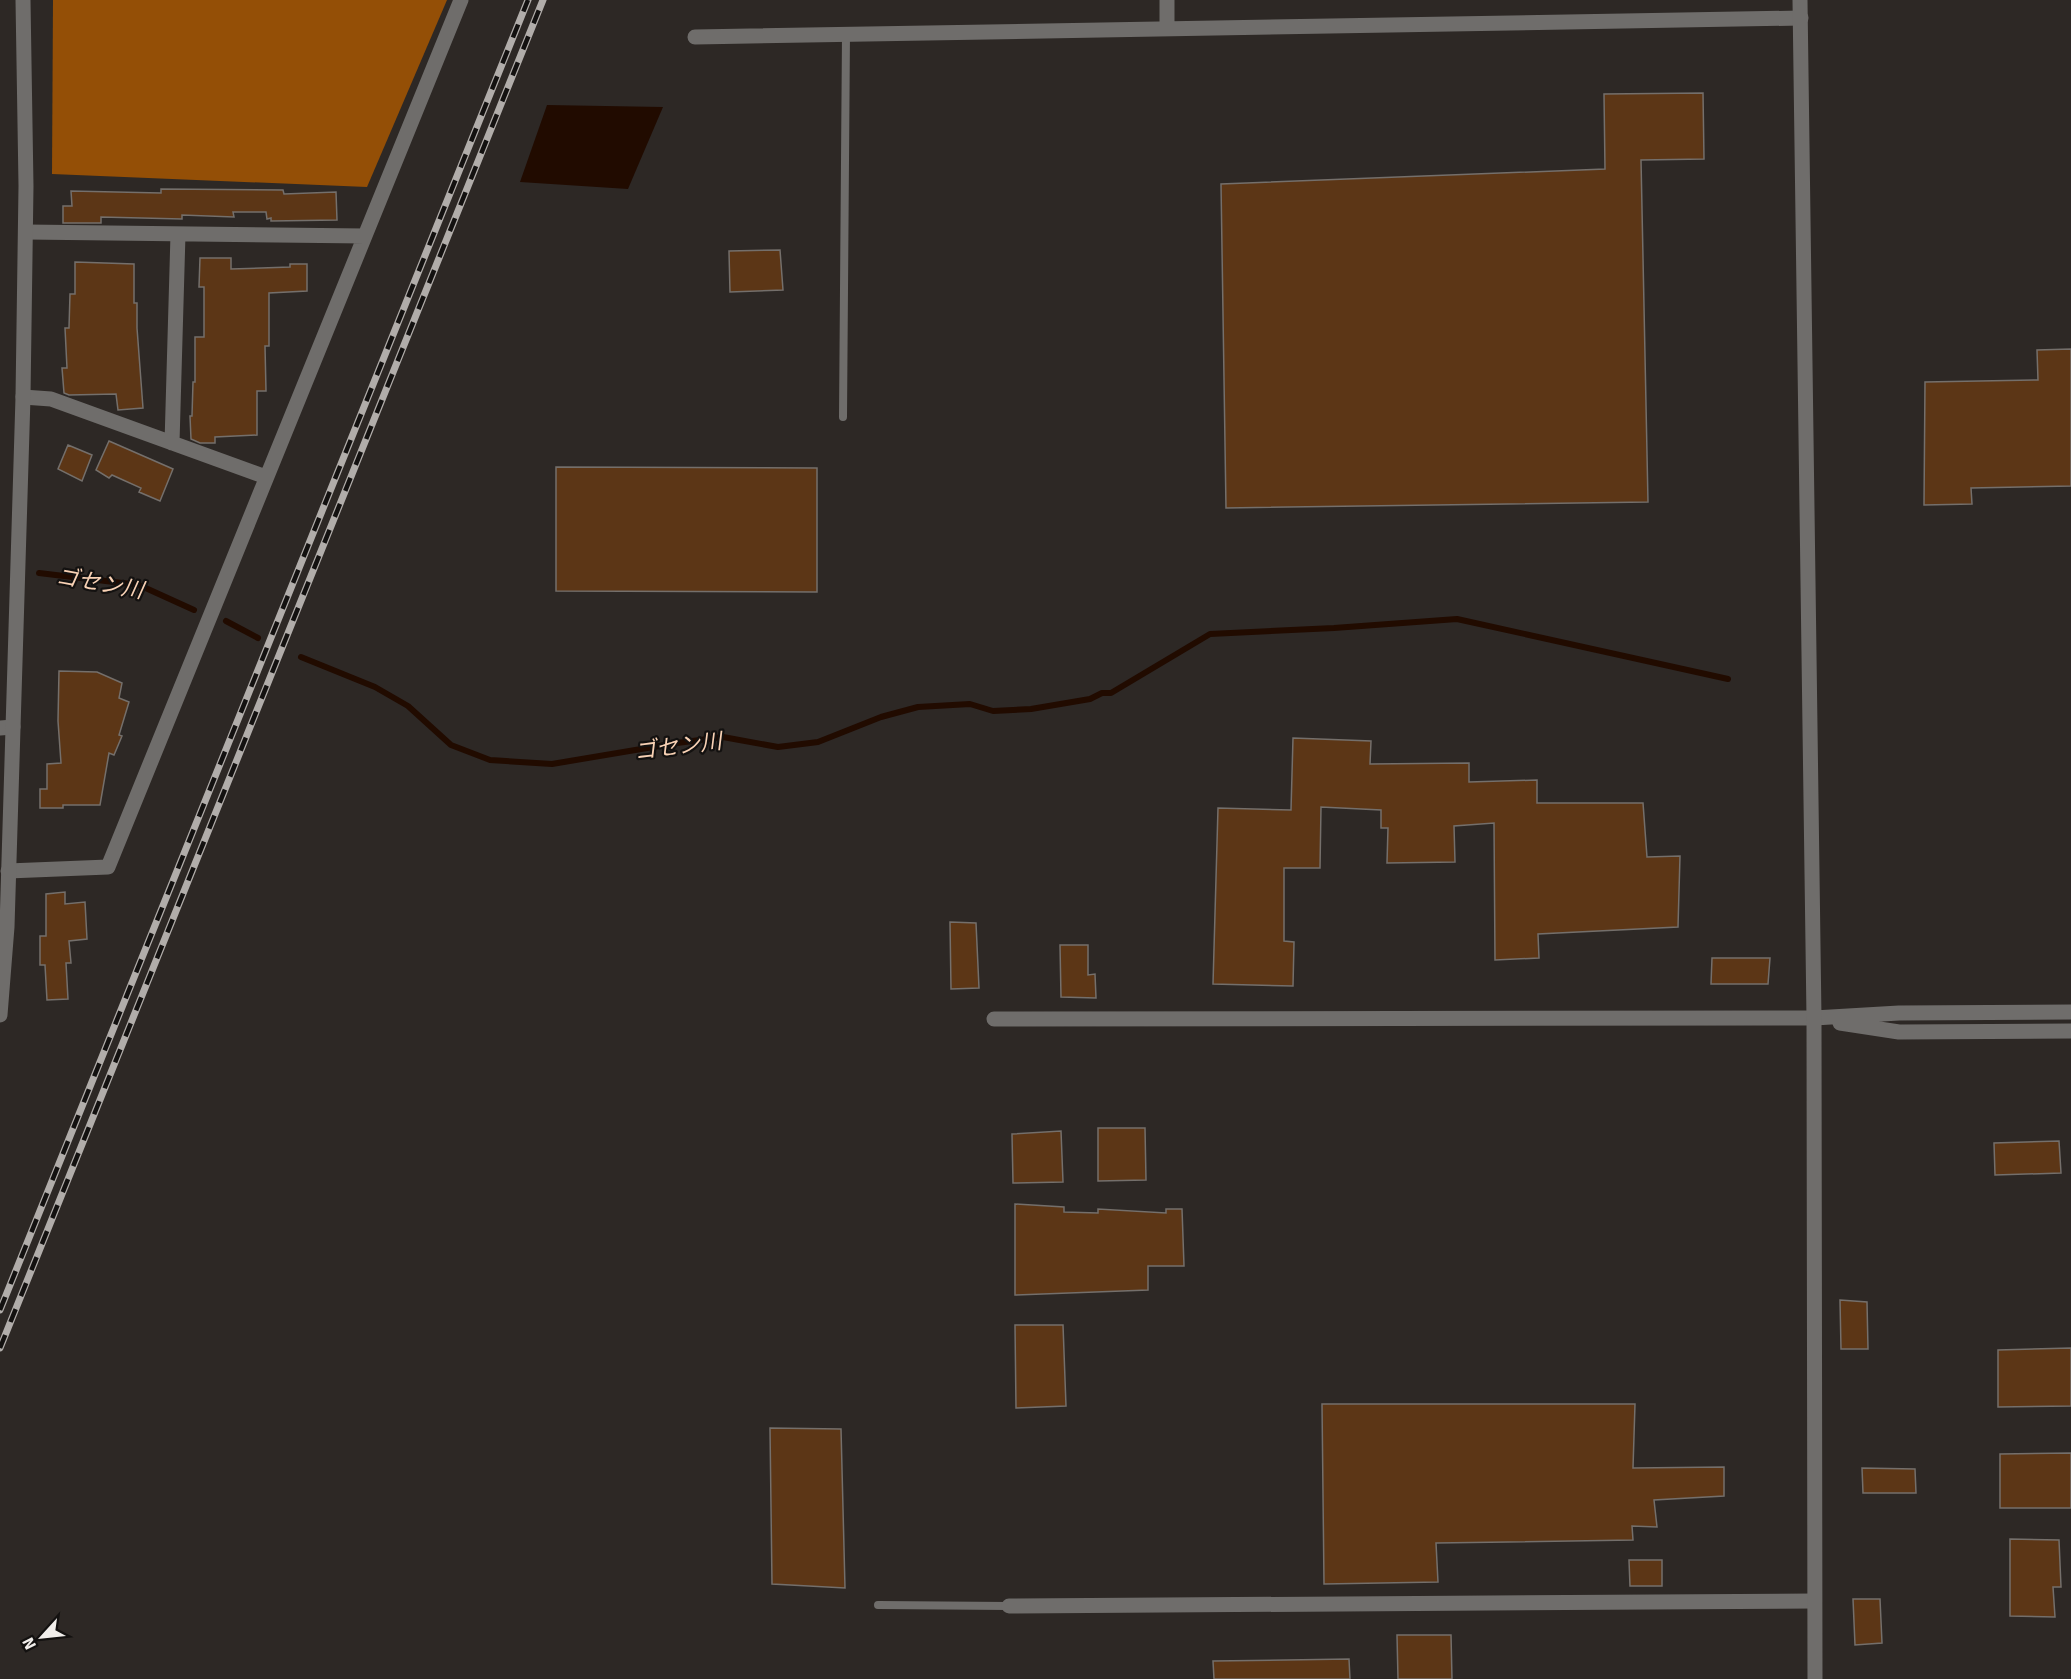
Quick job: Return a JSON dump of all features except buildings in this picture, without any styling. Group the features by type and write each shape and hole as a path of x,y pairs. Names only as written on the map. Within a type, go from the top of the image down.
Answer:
{"street":[{"path":"0,1015 7,927 4,871 6,728 23,397 26,232 23,0"},
{"path":"4,871 108,867 461,0"},
{"path":"1167,0 1167,29"},
{"path":"1800,0 1814,1018 1815,1679"},
{"path":"694,37 1801,18"},
{"path":"26,232 365,236"},
{"path":"172,443 178,234"},
{"path":"23,397 51,399 266,477"},
{"path":"994,1019 1814,1018 1899,1013 2071,1012"},
{"path":"1814,1018 1899,1032 2071,1031"},
{"path":"1009,1606 1814,1601"}],"lane":[{"path":"843,417 846,34"},
{"path":"878,1605 1009,1606"}],"shaded area":[{"path":"53,0 447,0 367,187 52,174"},
{"path":"547,105 663,107 628,189 520,182"}],"waterway":[{"name":"ゴセン川","path":"39,573 139,585 194,610"},
{"name":"ゴセン川","path":"301,657 375,687 408,706 451,745 490,760 552,764 723,737 778,747 818,742 881,717 918,707 970,704 993,711 1031,709 1090,699 1102,693 1111,693 1210,634 1457,619 1728,679"},
{"name":"ゴセン川","path":"226,621 258,638"}],"railway":[{"path":"0,1310 528,0"},
{"path":"0,1348 543,0"}]}
